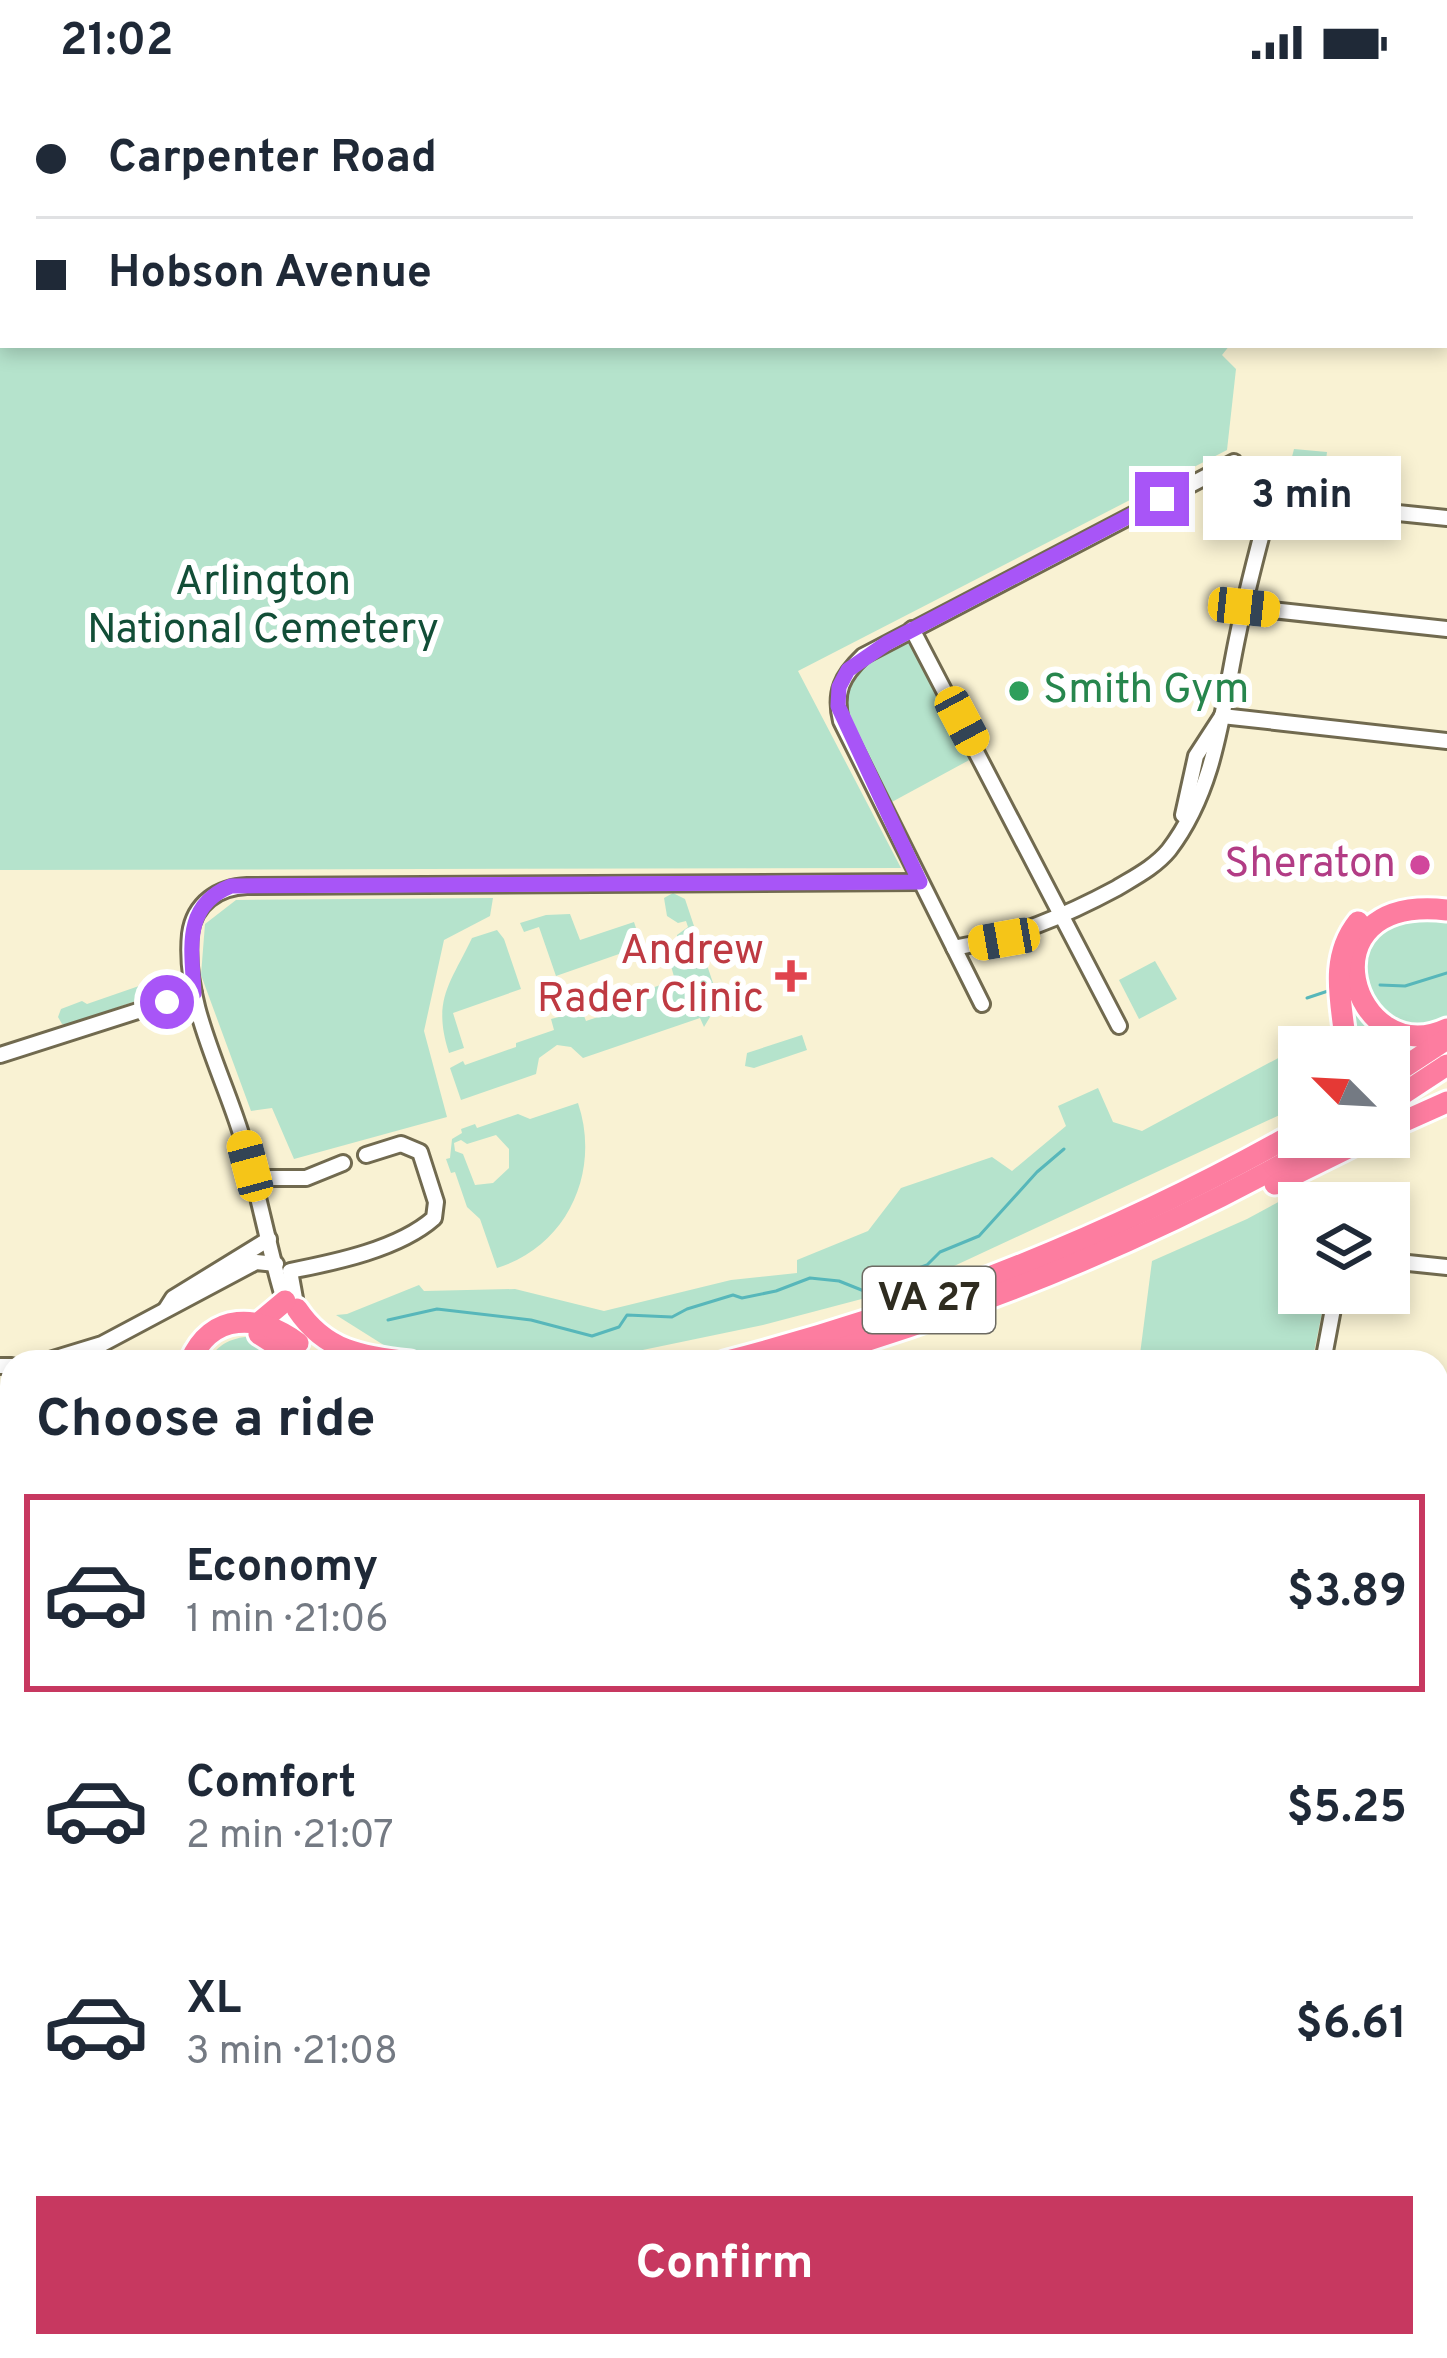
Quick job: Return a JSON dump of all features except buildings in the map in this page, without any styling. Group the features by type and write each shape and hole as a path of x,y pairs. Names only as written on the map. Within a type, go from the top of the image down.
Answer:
{"highway":[{"path":"1344,1026 1338,970 1351,931 1391,899 1447,897"},
{"path":"1447,910 1406,908 1377,922 1360,944 1355,977 1369,1011 1390,1029 1414,1036 1447,1029"},
{"path":"1410,1064 1447,1040"},
{"path":"1410,1089 1447,1065"},
{"path":"1410,1118 1447,1102"},
{"name":"VA 27","path":"763,1350 942,1295 1128,1219 1228,1170 1278,1139"},
{"name":"VA 27","path":"835,1350 922,1323 1080,1262 1170,1222 1291,1158"},
{"path":"1080,1262 1179,1228 1326,1158"},
{"path":"260,1322 287,1287 316,1333 347,1350"},
{"path":"195,1350 211,1332 231,1324 260,1322 290,1350"},
{"path":"209,1350 218,1339 244,1331 287,1350"}],"street":[{"path":"982,1004 838,706 839,687 863,656 1234,462"},
{"path":"954,948 1004,939 1062,918 1167,853 1179,832 1196,756 1222,716 1270,500 1447,518"},
{"path":"1244,607 1447,629"},
{"path":"912,629 1119,1026"},
{"path":"1222,716 1447,741"},
{"path":"295,1350 287,1287 194,993 190,933 208,899 231,886 920,882"},
{"path":"0,1055 194,993"},
{"path":"287,1287 420,1230 434,1217 436,1202 419,1152 401,1144 366,1155"},
{"path":"250,1166 262,1178 306,1178 343,1162"},
{"path":"82,1350 166,1309 173,1298 269,1239"},
{"path":"166,1309 173,1310 256,1262 287,1287"},
{"path":"1410,1264 1447,1267"},
{"path":"1325,1350 1332,1314"}],"green space":[{"name":"Arlington National Cemetery","path":"0,348 1228,348 1222,355 1236,369 1227,450 798,671 901,868 0,870"},
{"path":"1294,449 1327,452 1321,499 1283,492"},
{"path":"908,643 915,647 973,758 890,803 851,727 847,689 873,658"},
{"path":"673,893 685,899 716,992 716,1007 704,1027 700,1018 583,1058 571,1047 557,1045 539,1058 536,1074 461,1100 450,1068 554,1030 551,1019 582,1011 586,1021 646,1001 643,991 675,980 667,952 677,948 677,935 688,927 686,921 678,923 667,916 664,898"},
{"path":"493,898 490,916 444,940 424,1031 447,1117 294,1159 272,1108 251,1111 201,975 205,924 236,900"},
{"path":"570,914 580,940 634,922 642,946 556,976 539,927 524,932 520,923"},
{"path":"1409,917 1447,921 1447,1021 1422,1027 1402,1024 1388,1015 1377,1004 1366,974 1373,942 1386,927"},
{"path":"497,930 521,989 453,1013 464,1048 449,1053 442,1019 446,993 472,938"},
{"path":"1155,961 1177,999 1139,1019 1119,980"},
{"path":"145,979 155,985 150,996 70,1024 62,1024 58,1017 61,1009 139,986"},
{"path":"1350,979 1398,1026 1350,1026"},
{"path":"802,1035 807,1050 754,1068 745,1066 747,1053"},
{"path":"1278,1058 1278,1116 911,1286 643,1350 390,1349 336,1315 419,1285 424,1291 515,1289 604,1311 731,1280 797,1273 797,1260 868,1231 901,1188 992,1157 1012,1171 1066,1126 1058,1106 1098,1088 1113,1122 1142,1131"},
{"path":"578,1103 585,1154 581,1179 560,1224 522,1257 497,1268 480,1219 467,1207 446,1159 452,1139 461,1129 518,1114 530,1119","holes":["496,1135 509,1149 509,1168 493,1183 475,1185 454,1143"]},
{"path":"1278,1202 1278,1314 1322,1314 1314,1350 1141,1350 1152,1261"},
{"path":"254,1336 270,1350 216,1350"}],"waterway":[{"path":"1380,985 1405,986 1447,973"},
{"path":"1307,998 1328,991"},
{"path":"388,1320 437,1309 531,1320 592,1336 619,1327 627,1315 672,1317 733,1295 742,1298 776,1291 810,1278 839,1281 864,1291 881,1271 910,1271 927,1265 940,1252 979,1236 1064,1149"}],"place":[{"name":"Smith Gym","path":"1019,691"},
{"name":"Sheraton","path":"1420,865"},
{"name":"Andrew Rader Clinic","path":"791,976"}],"route":[{"path":"167,1002 194,993 190,933 194,920 208,899 231,886 920,882 842,721 839,687 848,670 863,656 1162,499"}]}
